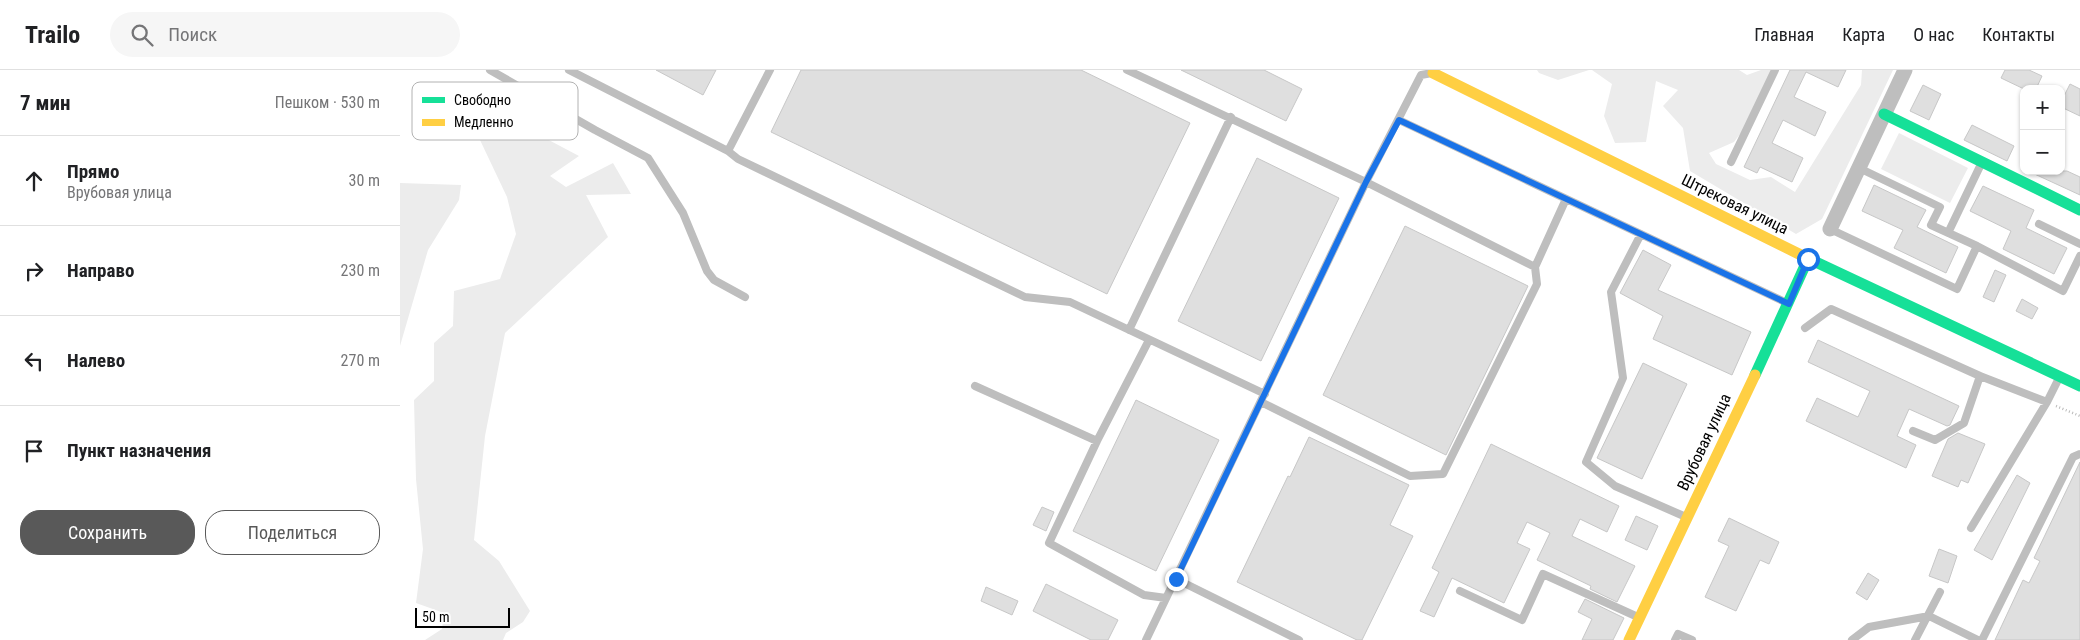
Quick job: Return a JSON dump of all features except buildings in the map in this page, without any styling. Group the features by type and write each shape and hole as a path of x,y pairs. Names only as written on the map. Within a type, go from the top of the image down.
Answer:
{"street":[{"path":"1830,229 1905,70"},
{"name":"Штрековая улица","path":"1433,73 1808,259 2080,386"},
{"path":"1884,114 2080,210"},
{"name":"Врубовая улица","path":"1629,640 1789,304 1808,259"}],"lane":[{"path":"490,70 511,82"},
{"path":"569,70 728,151 738,159 1025,297 1070,302 1265,394"},
{"path":"728,151 770,70"},
{"path":"1127,70 1231,117 1366,182 1535,267"},
{"path":"1731,162 1775,70"},
{"path":"1146,640 1366,182 1421,74 1433,73"},
{"path":"1129,330 1231,117"},
{"path":"578,120 648,158 683,213 707,271 714,280 745,297"},
{"path":"1399,120 1789,304"},
{"path":"1948,233 1982,162"},
{"path":"1859,168 1940,207 1931,224 2063,291 2080,256"},
{"path":"1261,402 1410,476 1443,474 1537,284 1535,267 1566,199"},
{"path":"2039,224 2080,244"},
{"path":"1830,229 1957,289 1977,246"},
{"path":"1641,234 1611,292 1623,378 1586,462 1615,486 1687,518"},
{"path":"1805,328 1831,309 1980,376 2047,402"},
{"path":"1150,340 1049,543 1144,595 1166,598"},
{"path":"1913,431 1935,440 1964,423 1980,376"},
{"path":"1970,528 2047,402 2060,376"},
{"path":"975,386 1098,442"},
{"path":"1982,640 2073,457 2080,454"},
{"path":"1460,591 1522,620 1543,574 1640,618"},
{"path":"1176,579 1299,640"},
{"path":"1915,640 1940,592"},
{"path":"1852,640 1853,637 1869,627 1929,616 1978,640"},
{"path":"1676,640 1678,634 1692,640"}],"path":[{"path":"2047,402 2080,416"}],"shaded area":[{"path":"1537,70 1589,70 1558,80 1539,73"},
{"path":"1592,70 1739,70 1747,75 1761,70 1771,70 1757,112 1734,142 1709,153 1716,164 1750,180 1771,177 1795,192 1861,85 1862,70 1893,70 1822,219 1796,234 1690,171 1683,128 1663,106 1678,90 1656,81 1646,142 1615,143 1604,116 1612,84"},
{"path":"1899,133 1968,168 1950,203 1881,169"},
{"path":"480,140 549,140 579,156 550,176 566,187 613,163 631,194 586,195 608,237 505,333 485,436 474,540 499,561 530,611 523,622 506,633 503,640 425,640 442,629 444,613 416,603 423,549 416,479 414,400 434,381 434,343 453,326 454,291 500,279 516,234 507,197"},
{"path":"400,183 461,185 459,200 428,250 400,346"}],"traffic: fast":[{"path":"1884,114 2080,210"},
{"path":"1803,256 2080,386"},
{"path":"1755,375 1808,259"}],"traffic: slow":[{"path":"1433,73 1803,256"},
{"path":"1629,640 1755,375"}],"route":[{"path":"1176,579 1366,182 1399,120 1789,304 1808,259"}]}
